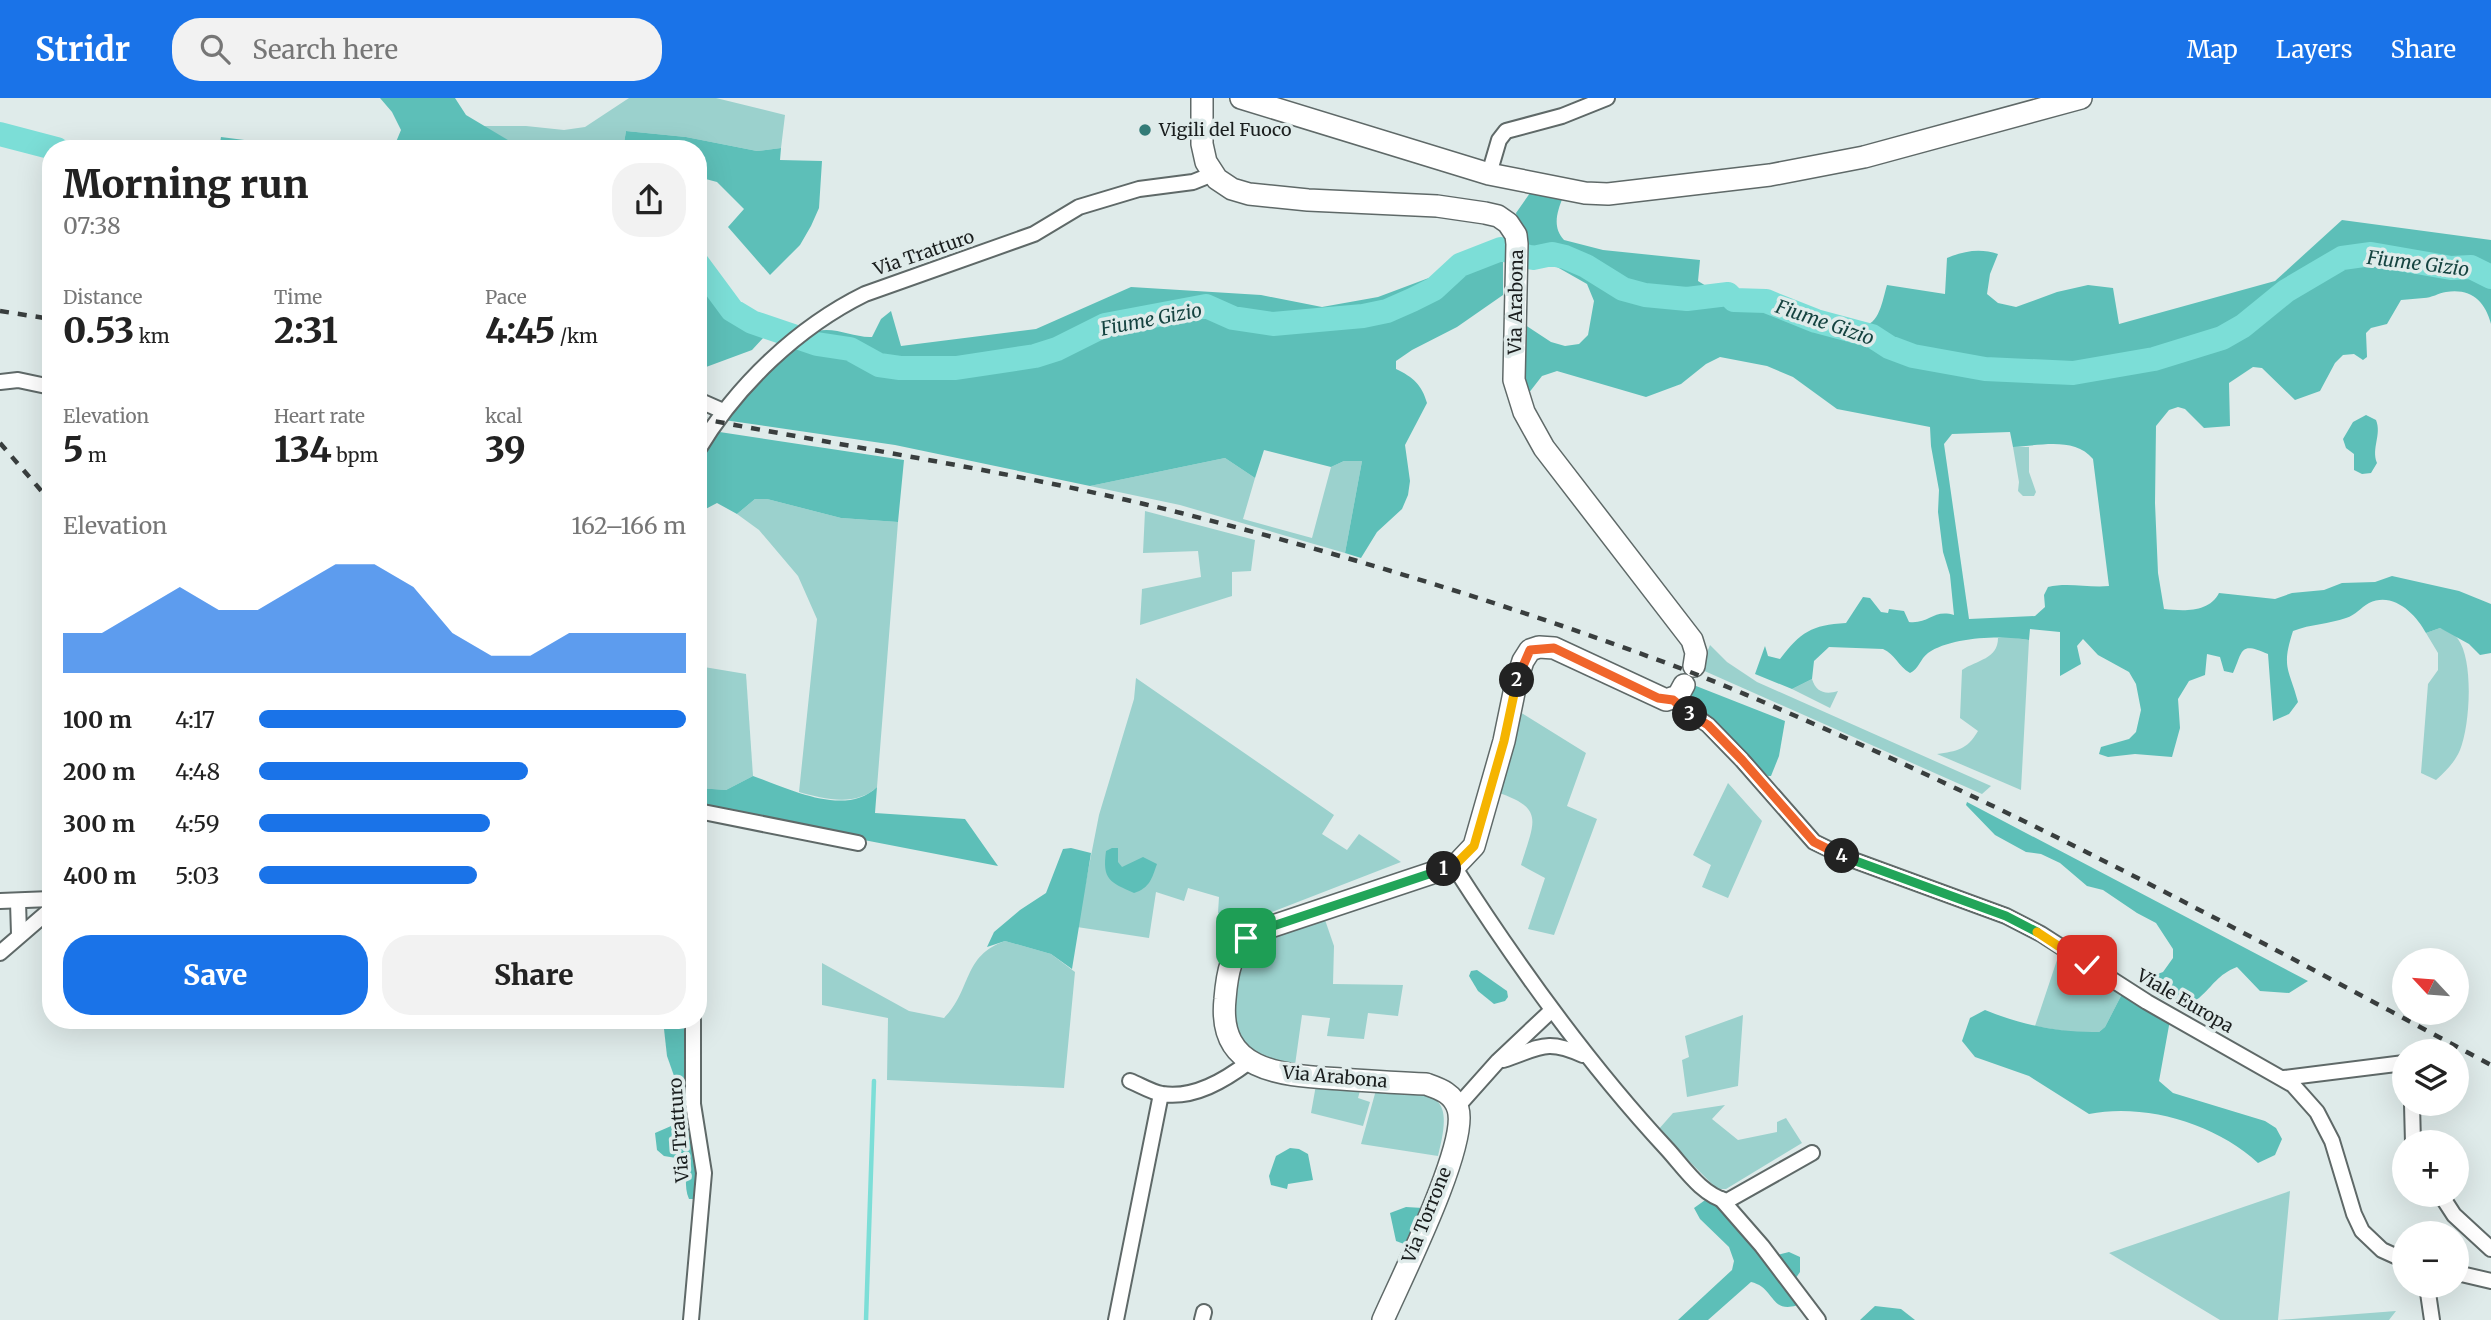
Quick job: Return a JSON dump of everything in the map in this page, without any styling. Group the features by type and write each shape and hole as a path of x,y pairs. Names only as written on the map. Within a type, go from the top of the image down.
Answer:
{"main road":[{"path":"1202,98 1203,153 1213,174"},
{"path":"1241,98 1489,174 1585,193 1608,194 1770,175 1864,157 2081,98"},
{"name":"Via Arabona","path":"1213,174 1232,189 1249,194 1437,206 1498,216 1512,228 1517,254 1514,380 1524,412 1544,448 1692,640 1696,653 1684,684"},
{"path":"1249,1062 1230,1041 1223,1014 1230,966 1240,944 1252,933 1453,865 1474,846 1500,754 1516,682 1530,650 1554,648 1658,698 1684,684"},
{"name":"Via Arabona","path":"1249,1062 1267,1070 1294,1076 1426,1084 1442,1089 1454,1099 1457,1107"},
{"name":"Via Torrone","path":"1383,1320 1449,1162 1461,1124 1457,1107"}],"street":[{"path":"1489,174 1499,140 1506,131 1562,116 1607,98"},
{"name":"Via Tratturo","path":"707,436 723,411 813,323 866,294 1034,234 1079,207 1139,189 1193,182 1213,174"},
{"path":"0,383 18,380 42,385"},
{"path":"707,404 723,411"},
{"name":"Viale Europa","path":"1684,684 1708,725 1814,842 1845,858 1897,874 2006,916 2041,934 2158,1008 2284,1078 2316,1112 2332,1141 2354,1214 2362,1231 2382,1250 2392,1255"},
{"path":"707,813 858,843"},
{"path":"1453,865 1551,1011 1694,1178 1721,1199 1818,1320"},
{"path":"0,901 42,900"},
{"path":"18,902 19,934"},
{"path":"0,953 42,916"},
{"path":"1457,1107 1499,1061 1551,1011"},
{"name":"Via Tratturo","path":"691,1320 704,1173 694,1104 693,1029"},
{"path":"1499,1061 1554,1045 1586,1054"},
{"path":"1130,1081 1161,1094 1182,1093 1219,1084 1249,1062"},
{"path":"2284,1078 2392,1064"},
{"path":"1116,1320 1161,1094"},
{"path":"1721,1199 1727,1201 1740,1195 1812,1153"},
{"path":"2449,1207 2491,1249"},
{"path":"2469,1276 2491,1281"},
{"path":"2429,1298 2432,1320"}],"shaded area":[{"path":"380,98 455,98 466,115 508,140 397,140 401,130 392,112"},
{"path":"629,98 716,98 785,115 781,148 757,151 707,140 626,131 624,140 507,140 482,126 526,126 564,130 585,127"},
{"path":"626,131 701,140 624,140"},
{"path":"221,137 245,140 220,140"},
{"path":"707,141 757,151 781,148 780,160 822,161 819,208 811,226 800,245 770,275 728,227 744,209 717,182 707,179"},
{"path":"1530,193 1563,197 1557,225 1564,240 1603,250 1700,260 1698,281 1711,289 1751,291 1833,322 1864,326 1875,319 1887,285 1945,294 1947,258 1972,251 1998,254 1990,274 1987,294 1998,303 2016,307 2057,292 2088,285 2113,288 2119,324 2275,281 2342,220 2491,240 2491,324 2481,303 2463,292 2446,292 2427,298 2401,300 2387,324 2371,328 2366,333 2367,357 2363,360 2354,354 2343,355 2335,363 2320,391 2295,400 2262,368 2253,367 2229,383 2230,426 2204,428 2185,409 2178,407 2169,410 2156,426 2155,503 2158,573 2164,609 2187,610 2202,607 2215,600 2219,593 2275,599 2292,593 2324,590 2342,583 2375,582 2392,576 2459,591 2491,604 2491,653 2480,655 2469,644 2440,628 2426,633 2403,606 2387,600 2378,600 2346,618 2293,631 2287,661 2298,702 2289,714 2273,721 2268,654 2252,648 2243,650 2233,673 2224,671 2220,657 2207,654 2205,675 2189,681 2178,699 2180,728 2172,757 2135,754 2108,757 2099,754 2101,747 2129,739 2136,732 2141,710 2136,684 2129,672 2098,655 2083,639 2077,646 2081,664 2060,676 2060,632 2030,629 2029,640 1991,638 1950,644 1928,653 1910,673 1883,649 1829,647 1814,661 1812,679 1792,689 1755,674 1765,646 1768,656 1780,659 1794,642 1815,628 1846,623 1863,597 1870,598 1881,612 1888,613 1889,609 1904,611 1909,622 1922,621 1941,614 1954,615 1950,575 1943,552 1938,512 1939,490 1930,427 1837,409 1793,377 1767,366 1720,357 1706,364 1681,384 1646,397 1557,371 1542,376 1528,394 1521,379 1522,323 1551,342 1565,346 1579,344 1588,335 1594,301 1587,284 1550,263 1522,240 1516,213","holes":["2010,432 2013,447 2066,445 2076,447 2093,459 2109,586 2048,587 2044,595 2045,607 2035,616 1969,619 1944,444 1952,434"]},
{"path":"1503,238 1503,295 1457,327 1396,361 1396,369 1416,382 1427,403 1405,445 1410,481 1408,495 1402,509 1377,532 1361,558 1345,553 1362,461 1344,461 1331,467 1264,450 1255,478 1225,458 1090,486 895,445 724,420 768,370 809,335 825,330 872,337 881,319 891,311 901,346 1036,329 1131,287 1261,295 1322,307 1378,297 1434,276"},
{"path":"707,284 730,315 765,336 752,350 707,367"},
{"path":"2366,415 2376,420 2378,426 2375,452 2377,463 2371,473 2362,474 2354,470 2354,454 2346,448 2343,439 2353,422"},
{"path":"713,431 904,460 898,522 841,518 767,499 755,499 737,514 717,503 707,508 707,441"},
{"path":"2013,447 2029,447 2029,472 2036,492 2034,496 2023,496 2018,491"},
{"path":"1225,458 1255,478 1243,519 1312,538 1331,467 1344,461 1362,461 1345,553 1180,505 1090,486"},
{"path":"755,499 767,499 841,518 898,522 877,787 859,797 839,800 799,792 817,619 798,576 759,530 737,514"},
{"path":"1145,511 1255,540 1251,571 1232,572 1232,596 1140,625 1142,589 1201,577 1198,551 1143,553"},
{"path":"2440,628 2454,635 2463,649 2469,693 2460,750 2450,766 2436,780 2421,773 2428,684 2438,670 2438,653 2426,633"},
{"path":"1998,638 2029,640 2021,790 1937,754 1961,748 1970,742 1978,731 1960,718 1962,670 1991,655"},
{"path":"1710,645 1727,662 1757,682 1991,786 1982,794 1700,669"},
{"path":"707,668 746,674 753,776 726,790 707,789"},
{"path":"1136,678 1334,815 1322,834 1347,850 1359,834 1401,862 1241,924 1218,913 1219,897 1188,888 1184,901 1156,892 1149,938 1077,927 1099,815 1134,699"},
{"path":"1812,679 1822,691 1838,691 1830,708 1792,689"},
{"path":"1691,684 1785,721 1779,756 1771,776 1694,704 1690,696"},
{"path":"1515,709 1586,753 1567,806 1597,819 1554,935 1528,929 1545,878 1521,865 1530,838 1532,818 1523,804 1496,792"},
{"path":"753,776 799,793 833,800 864,796 877,787 875,813 965,819 998,866 707,810 707,789 726,790"},
{"path":"1728,783 1762,821 1728,898 1702,887 1711,865 1693,855"},
{"path":"1967,802 2308,981 2289,993 2260,991 2237,967 2220,977 2193,1001 2179,1003 2159,997 2149,988 2143,972 2155,975 2163,972 2173,958 2173,949 2156,923 2103,890 2087,886 2060,863 2041,854 2026,852 1995,835 1966,805"},
{"path":"1071,848 1091,853 1072,969 1051,954 1005,941 987,947 994,932 1046,893 1063,849"},
{"path":"1118,848 1118,862 1122,867 1143,857 1157,864 1150,882 1144,888 1134,893 1110,879 1105,861 1106,851"},
{"path":"1323,914 1334,946 1333,984 1403,985 1398,1016 1368,1013 1364,1039 1327,1036 1330,1018 1302,1015 1295,1065 1248,1055 1231,1032 1239,959 1250,942"},
{"path":"1005,941 1051,954 1075,972 1064,1088 887,1080 888,1018 822,1005 822,963 909,1011 944,1018 953,1007 981,955"},
{"path":"2058,957 2122,994 2105,1027 2099,1032 2075,1033 2035,1026"},
{"path":"1477,970 1507,991 1508,997 1505,1001 1494,1004 1478,991 1469,976 1471,971"},
{"path":"2122,994 2170,1020 2159,1081 2173,1093 2265,1121 2276,1128 2282,1139 2275,1155 2258,1163 2222,1137 2201,1127 2156,1114 2111,1111 2089,1114 2029,1076 1975,1057 1962,1041 1970,1018 1985,1010 2041,1027 2099,1032 2105,1027"},
{"path":"1743,1015 1738,1086 1687,1097 1682,1060 1689,1057 1685,1036"},
{"path":"664,1029 686,1029 687,1090 679,1090 667,1056"},
{"path":"1316,1085 1361,1087 1358,1098 1370,1102 1363,1126 1311,1113"},
{"path":"1376,1090 1412,1093 1435,1099 1444,1118 1438,1156 1361,1144"},
{"path":"1725,1105 1712,1119 1738,1140 1777,1132 1777,1122 1786,1118 1802,1143 1726,1189 1717,1189 1658,1130 1673,1113"},
{"path":"691,1120 699,1193 694,1199 689,1199 687,1194 682,1159 664,1156 657,1150 655,1133"},
{"path":"1290,1148 1308,1154 1313,1180 1288,1184 1287,1189 1271,1185 1269,1176 1276,1156"},
{"path":"2290,1191 2278,1320 2220,1320 2109,1253"},
{"path":"1708,1198 1721,1202 1773,1256 1789,1252 1800,1257 1800,1272 1793,1282 1808,1301 1795,1306 1780,1305 1760,1285 1751,1282 1708,1320 1678,1320 1732,1270 1734,1261 1729,1247 1700,1219 1694,1208"},
{"path":"1406,1207 1423,1208 1407,1243 1404,1244 1396,1241 1390,1213"},
{"path":"1875,1306 1901,1309 1915,1320 1860,1320"},
{"path":"2396,1311 2389,1320 2278,1320"}],"waterway":[{"name":"Fiume Gizio","path":"0,134 42,145"},
{"name":"Fiume Gizio","path":"707,276 732,310 752,322 817,344 850,349 879,365 900,368 956,368 1035,356 1057,349 1105,325 1206,306 1233,318 1273,324 1363,316 1387,311 1434,289 1460,265 1501,249 1533,258 1552,254 1565,257 1586,266 1623,289 1645,295 1687,299 1728,294 1734,300 1766,301 1816,321 1872,336 1889,347 1913,356 1985,369 2073,373 2154,359 2222,338 2243,326 2286,291 2342,258 2371,254 2451,268 2471,267 2491,277"},
{"path":"866,1320 874,1081"}],"railway":[{"path":"0,311 42,318"},
{"path":"707,420 1001,474 1181,513 1417,579 1650,657 1731,688 1864,746 2023,821 2180,900 2491,1065"},
{"path":"0,443 42,492"}],"place":[{"name":"Vigili del Fuoco","path":"1145,130"}],"route":[{"path":"1246,938 1252,933 1447,868 1468,855 1474,846 1490,793 1523,661 1530,650 1539,647 1554,648 1658,698 1673,700 1708,725 1814,842 1845,858 1897,874 2006,916 2041,934 2087,965"}]}
